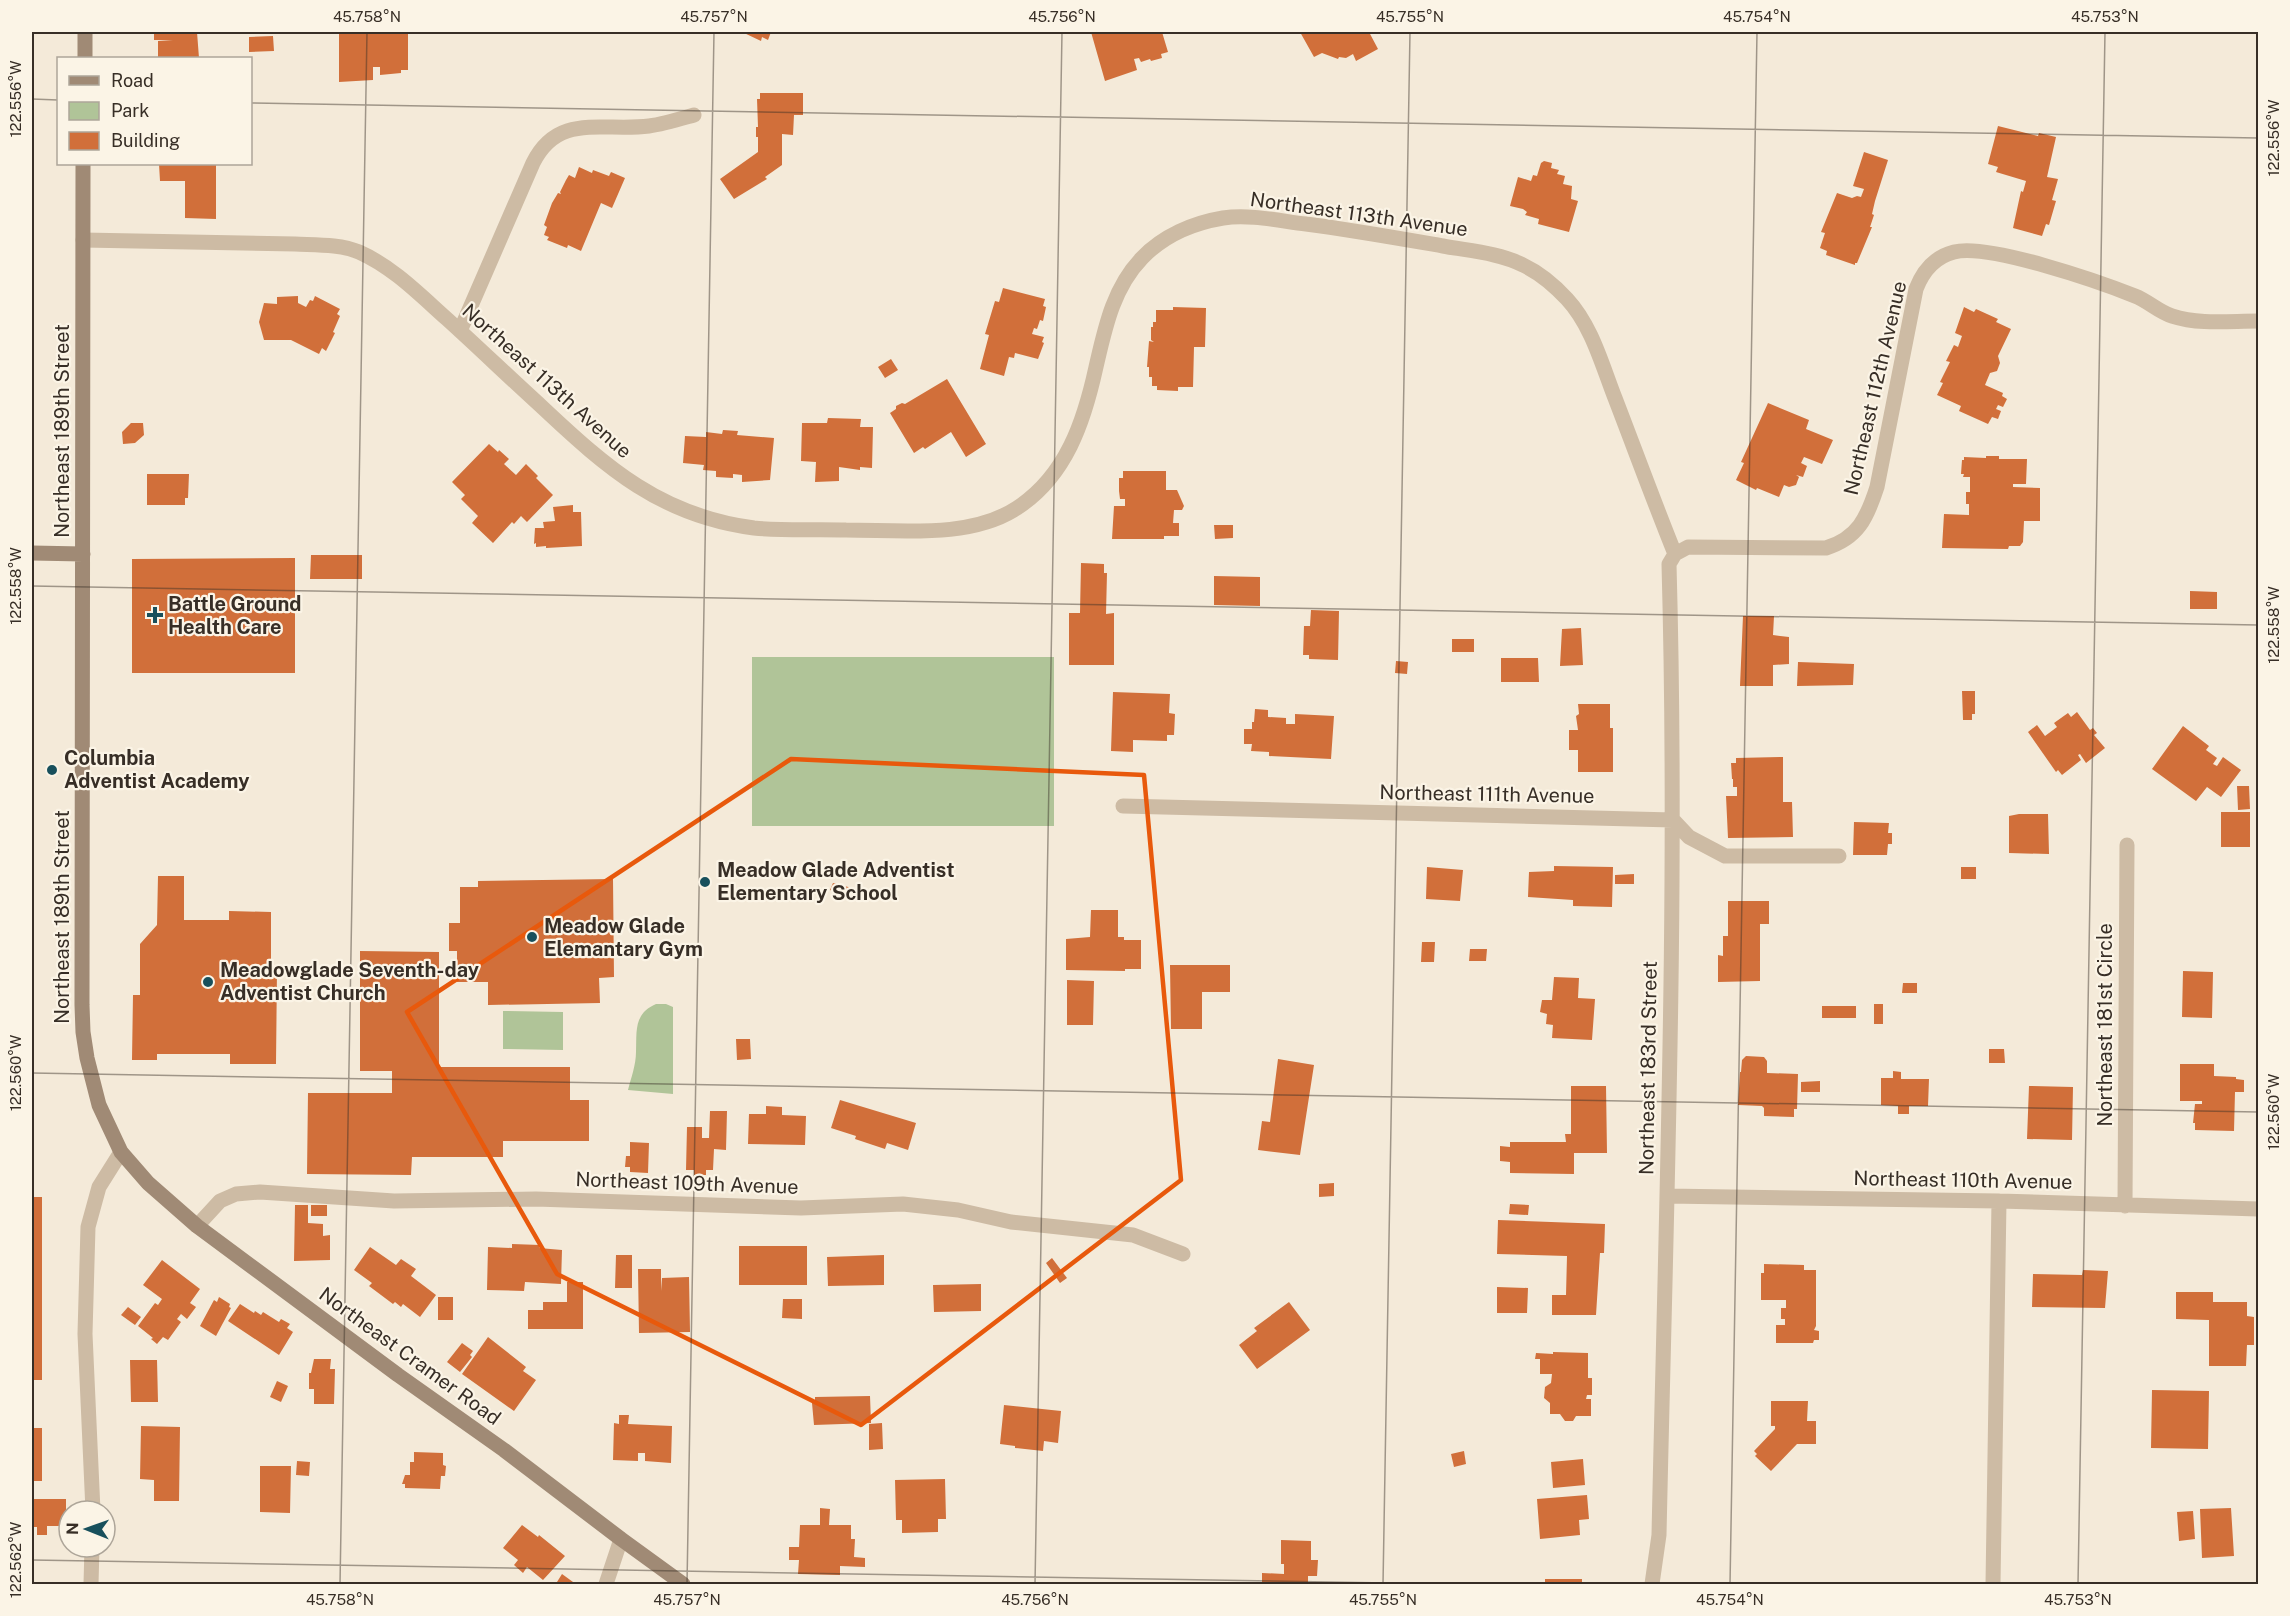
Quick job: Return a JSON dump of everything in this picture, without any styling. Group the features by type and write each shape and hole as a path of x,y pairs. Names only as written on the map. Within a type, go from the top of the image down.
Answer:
{"street":[{"path":"84,57 85,32"},
{"path":"460,331 533,163 546,142 553,136 572,128 649,126 694,115"},
{"name":"Northeast 189th Street","path":"84,165 83,1032 99,1105 121,1152"},
{"name":"Northeast 113th Avenue","path":"83,240 295,244 356,251 392,272 460,331 601,461 630,483 687,512 732,524 773,529 939,530 987,523 1001,518 1043,489 1063,462 1080,426 1107,320 1120,290 1144,255 1174,234 1190,227 1228,217 1251,218 1352,230 1499,256 1524,266 1550,282 1569,302 1583,323 1598,355 1675,554"},
{"name":"Northeast 112th Avenue","path":"1675,554 1688,547 1826,548 1838,544 1856,531 1871,506 1877,487 1916,289 1924,272 1931,264 1954,252 1982,251 2055,270 2138,297 2169,315 2187,320 2200,322 2259,321"},
{"path":"32,553 83,554"},
{"name":"Northeast 183rd Street","path":"1652,1584 1659,1535 1673,820 1669,564 1675,554"},
{"name":"Northeast 111th Avenue","path":"1123,806 1673,820"},
{"path":"1673,820 1689,837 1725,856 1839,856"},
{"name":"Northeast 181st Circle","path":"2125,1206 2127,844"},
{"path":"92,1499 85,1334 88,1227 99,1187 121,1152"},
{"name":"Northeast Cramer Road","path":"121,1152 148,1183 197,1226 683,1584"},
{"name":"Northeast 109th Avenue","path":"197,1226 220,1201 236,1194 261,1192 394,1201 536,1199 801,1208 903,1204 958,1210 1011,1222 1133,1235 1183,1254"},
{"name":"Northeast 110th Avenue","path":"1666,1196 1999,1201 2259,1209"},
{"path":"1993,1584 1999,1201"},
{"path":"606,1584 621,1539"},
{"path":"91,1584 92,1559"}],"highlighted area":[{"path":"791,759 1144,775 1181,1180 861,1425 557,1274 407,1012"}],"green space":[{"path":"752,657 1054,657 1054,826 752,826"},
{"path":"656,1004 673,1007 673,1094 628,1090 635,1062 638,1024 643,1013"},
{"path":"503,1011 563,1012 563,1050 503,1049"}],"building":[{"path":"154,32 197,32 199,57 158,57 158,41 173,40 154,40"},
{"path":"339,32 408,32 408,70 380,75 380,67 373,67 373,80 339,82"},
{"path":"742,32 771,32 768,40 762,37 761,41"},
{"path":"1091,32 1162,32 1168,52 1161,54 1162,58 1151,61 1150,59 1141,62 1139,58 1134,59 1137,70 1105,81"},
{"path":"1300,32 1369,32 1378,49 1356,61 1353,54 1338,59 1322,53 1314,57"},
{"path":"273,36 274,51 249,52 249,37"},
{"path":"760,93 803,93 803,115 794,115 793,135 782,134 782,165 765,177 767,179 734,199 720,179 758,152 756,127 758,127 757,99 760,99"},
{"path":"1998,126 2038,136 2039,133 2056,137 2047,177 2058,179 2052,200 2056,201 2049,225 2046,224 2042,236 2013,228 2021,191 2023,192 2026,181 1996,172 1998,167 1988,164"},
{"path":"1864,152 1888,160 1875,201 1870,227 1872,227 1855,265 1826,255 1827,251 1820,248 1825,233 1821,232 1837,193 1852,198 1861,197 1864,189 1853,186"},
{"path":"1544,161 1552,163 1551,168 1559,170 1557,174 1565,176 1563,184 1572,186 1571,199 1578,201 1569,232 1538,224 1539,219 1525,215 1527,212 1523,209 1510,206 1518,177 1531,181 1533,175 1537,176 1541,163"},
{"path":"159,165 216,165 216,219 185,218 185,181 160,181"},
{"path":"579,167 592,173 593,170 609,176 611,172 625,178 612,208 601,203 581,251 547,240 549,237 544,235 547,227 544,225 552,203 558,193 561,194 569,175 575,178"},
{"path":"1003,288 1045,299 1043,306 1046,307 1043,321 1040,320 1037,329 1034,328 1032,334 1044,337 1038,359 1015,353 1014,358 1009,357 1004,376 980,369 989,335 985,334 995,301 999,302"},
{"path":"298,296 298,303 306,307 315,296 340,309 337,314 340,316 333,332 335,333 326,351 322,348 319,354 291,340 264,340 259,322 264,303 277,304 277,297"},
{"path":"1173,307 1206,308 1205,347 1194,347 1193,387 1178,387 1178,391 1157,390 1157,386 1152,386 1152,377 1149,377 1149,367 1147,367 1149,341 1154,342 1151,340 1151,327 1153,327 1153,322 1156,322 1156,310 1173,310"},
{"path":"1964,307 1974,312 1976,309 1998,319 1996,322 2011,329 1998,356 2000,363 1997,371 1990,373 1985,385 2003,393 2002,396 2007,399 2003,407 1998,405 1996,409 2001,411 1998,419 1992,417 1988,424 1959,411 1961,406 1937,395 1943,383 1940,382 1950,362 1946,361 1954,345 1958,347 1962,336 1955,333"},
{"path":"891,359 898,370 885,378 878,367"},
{"path":"947,379 986,444 966,457 951,432 925,449 923,447 914,453 890,413 896,409 896,406 905,404"},
{"path":"1768,403 1809,420 1806,429 1833,440 1822,464 1804,457 1801,463 1807,466 1803,477 1796,475 1799,477 1796,485 1789,487 1784,485 1779,497 1757,488 1756,490 1736,480 1744,463 1741,462"},
{"path":"828,418 861,419 860,427 873,427 872,468 860,467 860,470 839,467 839,481 815,482 816,462 801,461 802,423 827,423"},
{"path":"131,423 143,423 144,435 135,443 123,444 122,432"},
{"path":"723,430 738,431 737,435 774,438 770,480 742,482 742,475 733,474 733,478 716,477 716,471 703,470 704,465 683,463 685,436 706,437 706,432 722,434"},
{"path":"489,444 509,459 504,464 516,475 526,464 553,495 527,522 521,516 514,524 512,522 493,543 472,523 478,516 461,499 465,495 452,482"},
{"path":"1986,456 1999,456 1999,459 2027,459 2026,484 2013,484 2013,487 2040,488 2040,521 2024,521 2023,542 2020,546 2009,546 2008,549 1942,548 1944,514 1969,515 1966,492 1970,492 1970,477 1963,477 1964,474 1961,474 1962,460 1964,457 1986,458"},
{"path":"1123,471 1166,471 1166,490 1177,490 1184,506 1182,510 1174,510 1173,523 1179,523 1179,536 1164,536 1164,539 1112,539 1114,506 1125,506 1125,499 1120,499 1119,491 1119,478 1123,478"},
{"path":"147,474 189,474 188,498 185,498 185,505 147,505"},
{"path":"573,505 573,512 581,512 582,546 536,547 536,543 534,544 535,528 544,528 543,522 555,521 553,507"},
{"path":"1214,525 1233,525 1233,538 1215,539"},
{"path":"311,555 362,555 362,579 310,579"},
{"path":"295,558 295,673 132,673 132,559"},
{"path":"1081,563 1104,564 1104,573 1107,573 1106,614 1114,613 1114,665 1069,665 1069,613 1080,613"},
{"path":"1214,576 1260,577 1260,606 1214,605"},
{"path":"2190,591 2217,592 2217,609 2190,609"},
{"path":"1311,610 1339,611 1338,660 1309,659 1309,655 1303,655 1304,626 1310,626"},
{"path":"1743,616 1774,616 1773,635 1789,637 1789,664 1773,665 1773,686 1740,686"},
{"path":"1581,628 1583,665 1560,666 1562,629"},
{"path":"1452,639 1474,639 1474,652 1452,652"},
{"path":"1501,658 1538,658 1539,682 1501,682"},
{"path":"1396,661 1408,662 1407,674 1395,673"},
{"path":"1798,662 1854,664 1853,685 1797,686"},
{"path":"1962,691 1975,691 1975,714 1972,714 1972,720 1963,720"},
{"path":"1113,692 1170,694 1169,713 1175,714 1174,735 1167,735 1167,741 1133,740 1133,752 1111,751"},
{"path":"1578,704 1610,704 1610,728 1613,728 1613,772 1578,772 1578,750 1569,750 1569,730 1578,730 1576,716 1579,714"},
{"path":"1255,709 1268,710 1268,717 1286,718 1286,724 1295,724 1295,714 1334,716 1331,759 1269,756 1269,752 1251,751 1252,744 1244,744 1244,729 1252,729"},
{"path":"2077,712 2090,730 2093,728 2097,733 2094,735 2105,748 2086,763 2080,754 2078,755 2081,760 2062,775 2058,770 2056,772 2028,732 2037,725 2045,736 2057,727 2054,723 2068,713 2071,717"},
{"path":"2183,726 2209,746 2206,750 2217,758 2213,764 2217,766 2223,757 2241,770 2221,797 2207,787 2196,801 2152,769"},
{"path":"1783,757 1783,802 1792,802 1793,837 1728,838 1726,796 1737,796 1737,787 1733,787 1731,763 1736,763 1736,758"},
{"path":"2237,786 2249,786 2250,809 2238,810"},
{"path":"2221,812 2250,812 2250,847 2221,847"},
{"path":"2048,814 2049,854 2009,853 2009,816"},
{"path":"1854,822 1889,823 1888,833 1892,833 1892,844 1888,844 1887,855 1853,855"},
{"path":"1554,866 1613,867 1612,907 1573,906 1573,900 1528,897 1529,872 1554,871"},
{"path":"1427,867 1463,870 1460,901 1426,899"},
{"path":"1961,867 1976,867 1976,879 1961,879"},
{"path":"1634,874 1634,884 1615,884 1615,875"},
{"name":"Meadowglade Seventh-day Adventist Church","path":"158,876 184,876 184,920 229,920 229,911 271,912 271,968 277,969 276,1064 230,1064 230,1054 157,1054 157,1060 132,1060 133,995 140,995 140,944 157,925"},
{"name":"Meadow Glade Elemantary Gym","path":"613,879 614,977 599,978 600,1003 488,1005 488,982 457,982 457,951 449,951 449,923 460,923 460,887 478,887 478,881"},
{"path":"833,883 852,888 849,896 830,890"},
{"path":"1728,901 1769,901 1769,924 1760,924 1760,981 1718,982 1718,955 1723,956 1723,936 1728,936"},
{"path":"1091,910 1118,910 1118,937 1124,937 1124,940 1141,940 1141,969 1066,970 1066,939 1090,937"},
{"path":"1422,942 1435,942 1434,962 1421,962"},
{"path":"1470,949 1487,949 1486,961 1469,961"},
{"path":"360,951 439,952 439,1067 570,1067 570,1100 589,1100 589,1141 503,1141 503,1157 412,1157 411,1175 307,1174 308,1093 392,1093 392,1071 360,1071"},
{"path":"1170,965 1230,965 1230,992 1202,992 1202,1029 1171,1029"},
{"path":"2183,971 2213,972 2212,1018 2182,1017"},
{"path":"1554,977 1579,978 1578,998 1595,999 1592,1040 1552,1038 1553,1025 1546,1024 1547,1014 1540,1012 1542,1000 1552,1000"},
{"path":"1067,980 1094,981 1093,1025 1067,1025"},
{"path":"1903,983 1917,983 1917,993 1902,993"},
{"path":"1874,1004 1883,1004 1883,1024 1874,1024"},
{"path":"1822,1006 1856,1006 1856,1018 1822,1018"},
{"path":"736,1039 750,1039 751,1059 737,1060"},
{"path":"1989,1049 2004,1049 2005,1063 1989,1063"},
{"path":"1746,1056 1764,1057 1767,1061 1767,1073 1798,1074 1797,1109 1794,1109 1794,1117 1764,1116 1762,1106 1738,1105 1740,1072 1742,1060"},
{"path":"1278,1059 1314,1065 1300,1155 1258,1150 1262,1121 1270,1122"},
{"path":"2180,1064 2214,1064 2214,1076 2236,1077 2236,1079 2244,1080 2244,1092 2235,1092 2234,1131 2195,1130 2195,1123 2193,1123 2195,1104 2202,1104 2202,1101 2180,1101"},
{"path":"1893,1071 1901,1072 1901,1079 1929,1079 1928,1106 1909,1106 1909,1114 1898,1114 1898,1106 1881,1105 1881,1078 1893,1078"},
{"path":"1820,1081 1820,1092 1801,1092 1801,1082"},
{"path":"1571,1086 1606,1086 1607,1153 1574,1153 1574,1174 1510,1173 1510,1162 1500,1161 1500,1146 1510,1147 1510,1142 1566,1142 1565,1134 1571,1134"},
{"path":"2029,1086 2073,1087 2072,1140 2027,1139"},
{"path":"840,1100 916,1123 908,1150 887,1143 885,1149 831,1128"},
{"path":"766,1106 782,1107 782,1115 806,1116 805,1145 748,1144 749,1114 766,1114"},
{"path":"710,1111 727,1111 726,1150 714,1149 713,1170 706,1170 706,1175 694,1175 694,1170 686,1170 687,1127 702,1127 702,1138 709,1138"},
{"path":"630,1142 649,1143 648,1173 630,1172 630,1167 625,1167 626,1156 630,1156"},
{"path":"1334,1183 1334,1196 1319,1197 1319,1184"},
{"path":"32,1197 42,1197 42,1380 32,1380"},
{"path":"1510,1204 1529,1205 1528,1215 1509,1214"},
{"path":"295,1205 308,1205 308,1223 323,1224 323,1236 330,1235 330,1260 294,1261"},
{"path":"311,1205 327,1205 327,1216 311,1216"},
{"path":"1498,1220 1605,1224 1604,1253 1600,1253 1596,1315 1552,1315 1552,1295 1566,1295 1567,1256 1497,1254"},
{"path":"512,1244 540,1245 539,1248 562,1250 561,1284 525,1282 524,1291 487,1290 488,1247 512,1248"},
{"path":"739,1246 807,1246 807,1285 739,1285"},
{"path":"370,1247 396,1265 401,1259 416,1269 411,1276 436,1295 420,1317 403,1304 401,1307 395,1302 393,1304 369,1286 372,1283 354,1270"},
{"path":"616,1255 632,1255 632,1288 615,1288"},
{"path":"884,1255 884,1285 828,1286 827,1257"},
{"path":"1052,1258 1067,1278 1060,1283 1046,1263"},
{"path":"162,1260 200,1289 190,1303 196,1307 187,1319 181,1314 177,1319 181,1322 168,1340 163,1337 157,1344 138,1326 155,1303 158,1305 162,1299 143,1285"},
{"path":"1764,1264 1804,1265 1804,1270 1816,1270 1816,1326 1814,1330 1819,1331 1819,1340 1814,1340 1813,1343 1776,1343 1776,1325 1785,1325 1785,1319 1781,1319 1781,1308 1786,1308 1786,1300 1761,1300 1761,1273 1764,1273"},
{"path":"638,1269 661,1269 661,1291 662,1278 689,1277 690,1332 639,1333"},
{"path":"2083,1270 2108,1271 2105,1308 2032,1307 2033,1274 2082,1275"},
{"path":"567,1282 583,1282 583,1329 528,1329 528,1310 543,1310 543,1302 567,1302"},
{"path":"981,1284 981,1311 934,1312 933,1285"},
{"path":"1497,1287 1528,1288 1527,1313 1497,1313"},
{"path":"2176,1292 2213,1292 2213,1302 2247,1302 2247,1316 2254,1317 2254,1345 2247,1345 2246,1366 2209,1366 2209,1320 2176,1319"},
{"path":"219,1297 230,1304 231,1308 216,1336 200,1326 214,1300 217,1302"},
{"path":"438,1297 453,1297 453,1320 438,1320"},
{"path":"783,1299 802,1299 802,1319 782,1318"},
{"path":"1289,1302 1310,1330 1257,1369 1239,1345 1257,1331 1254,1328"},
{"path":"240,1304 254,1313 255,1311 261,1315 263,1312 279,1322 281,1319 290,1324 287,1328 293,1332 279,1355 228,1321"},
{"path":"128,1307 141,1317 135,1325 121,1315"},
{"path":"488,1337 526,1367 523,1371 536,1380 514,1411 462,1374"},
{"path":"462,1343 473,1351 470,1355 472,1357 460,1372 447,1362"},
{"path":"1553,1352 1588,1353 1588,1378 1592,1378 1592,1395 1587,1395 1586,1399 1591,1399 1591,1416 1576,1416 1573,1421 1565,1421 1560,1414 1550,1414 1550,1403 1544,1398 1545,1387 1551,1383 1552,1374 1540,1374 1540,1359 1535,1359 1536,1353 1553,1354"},
{"path":"314,1359 331,1359 330,1369 335,1369 334,1404 314,1404 314,1389 309,1389 309,1373 311,1373"},
{"path":"130,1360 157,1360 158,1402 131,1402"},
{"path":"277,1381 288,1386 281,1402 270,1397"},
{"path":"2152,1390 2209,1391 2208,1449 2151,1448"},
{"path":"870,1396 871,1423 814,1425 812,1403 815,1403 815,1397"},
{"path":"1771,1401 1808,1401 1807,1421 1816,1421 1816,1444 1797,1444 1771,1471 1755,1456 1757,1454 1754,1451 1775,1429 1775,1426 1771,1426"},
{"path":"1004,1405 1061,1411 1058,1443 1044,1441 1043,1451 1000,1444"},
{"path":"619,1415 629,1415 628,1424 672,1426 671,1463 645,1461 645,1453 638,1453 638,1461 613,1460 614,1423 619,1424"},
{"path":"882,1423 883,1449 869,1450 869,1424"},
{"path":"141,1426 180,1427 179,1501 154,1501 154,1480 140,1479"},
{"path":"32,1428 42,1428 42,1481 32,1481"},
{"path":"1464,1451 1466,1464 1454,1467 1451,1454"},
{"path":"414,1452 443,1453 443,1465 446,1466 445,1476 441,1476 440,1489 405,1488 405,1484 402,1484 405,1475 410,1475 410,1462 414,1462"},
{"path":"1583,1459 1585,1485 1553,1488 1551,1462"},
{"path":"297,1461 310,1462 309,1476 296,1475"},
{"path":"260,1466 291,1466 290,1513 260,1512"},
{"path":"945,1479 946,1519 938,1519 938,1532 902,1533 902,1520 896,1520 895,1480"},
{"path":"1587,1495 1589,1519 1579,1520 1580,1535 1540,1539 1537,1499"},
{"path":"32,1499 57,1499 57,1526 47,1526 47,1535 37,1535 37,1527 32,1527"},
{"path":"820,1508 830,1509 829,1525 851,1525 851,1539 855,1539 854,1557 865,1558 865,1567 840,1566 840,1575 798,1574 799,1560 789,1560 789,1547 799,1547 800,1525 820,1525"},
{"path":"2231,1508 2234,1556 2202,1558 2200,1509"},
{"path":"2193,1511 2195,1539 2179,1541 2177,1512"},
{"path":"522,1525 538,1537 539,1535 565,1556 543,1580 527,1567 523,1573 514,1565 518,1560 503,1548"},
{"path":"1281,1540 1311,1541 1311,1560 1318,1560 1317,1576 1308,1576 1308,1584 1262,1584 1262,1573 1284,1574 1284,1564 1281,1564"},
{"path":"562,1574 573,1582 572,1584 558,1584"},
{"path":"1545,1579 1582,1579 1582,1584 1545,1584"}],"place":[{"name":"Battle Ground Health Care","path":"155,615"},
{"name":"Columbia Adventist Academy","path":"52,770"},
{"name":"Meadow Glade Adventist Elementary School","path":"705,882"},
{"name":"Meadow Glade Elemantary Gym","path":"532,937"},
{"name":"Meadowglade Seventh-day Adventist Church","path":"208,982"}]}
